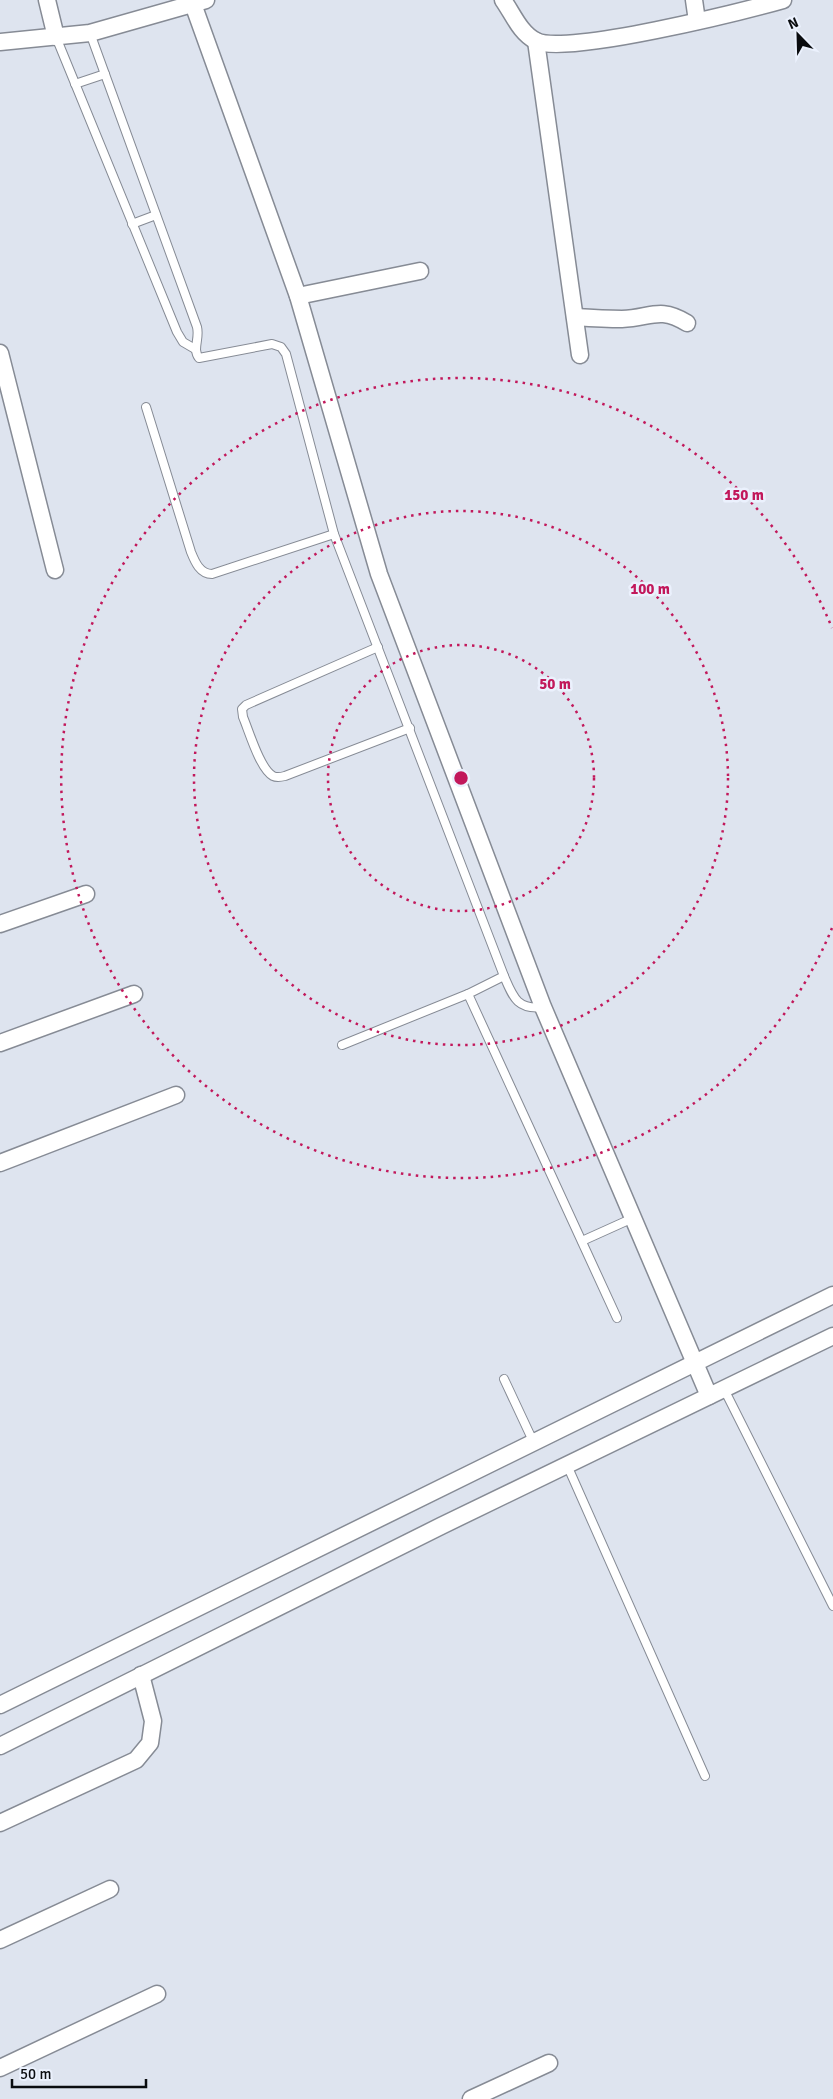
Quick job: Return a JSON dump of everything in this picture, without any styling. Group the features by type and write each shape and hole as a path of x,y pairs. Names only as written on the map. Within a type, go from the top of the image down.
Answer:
{"street":[{"path":"47,0 56,37"},
{"path":"503,0 526,34 536,41 549,46 577,44 697,21 783,0"},
{"path":"694,0 697,21"},
{"path":"0,42 90,33 199,2 298,296 379,574 543,1007 695,1364 712,1390"},
{"path":"536,41 580,356"},
{"path":"298,296 420,272"},
{"path":"574,317 624,319 663,313 673,315 687,323"},
{"path":"0,354 55,570"},
{"path":"0,924 86,894"},
{"path":"0,1044 134,994"},
{"path":"0,1163 176,1095"},
{"path":"0,1705 226,1596 533,1441 695,1364 833,1294"},
{"path":"0,1746 567,1465 712,1390 833,1336"},
{"path":"0,1823 136,1760 150,1743 153,1722 141,1675"},
{"path":"0,1940 110,1889"},
{"path":"0,2068 157,1994"},
{"path":"471,2099 489,2095 549,2063"}],"lane":[{"path":"90,33 197,327 200,338 195,349"},
{"path":"56,37 176,332 183,342 195,349 199,358 272,344 281,347 286,354 334,534 504,976 513,996 520,1004 530,1008 543,1007"},
{"path":"75,84 105,74"},
{"path":"132,224 156,215"},
{"path":"146,407 191,552 196,565 204,573 212,574 334,534"},
{"path":"378,647 246,705 242,709 243,717 262,761 272,776 276,778 410,728"},
{"path":"342,1045 468,994 504,976"},
{"path":"468,994 618,1318"},
{"path":"582,1241 633,1218"},
{"path":"504,1380 533,1441"},
{"path":"712,1390 833,1606"},
{"path":"567,1465 705,1776"}]}
